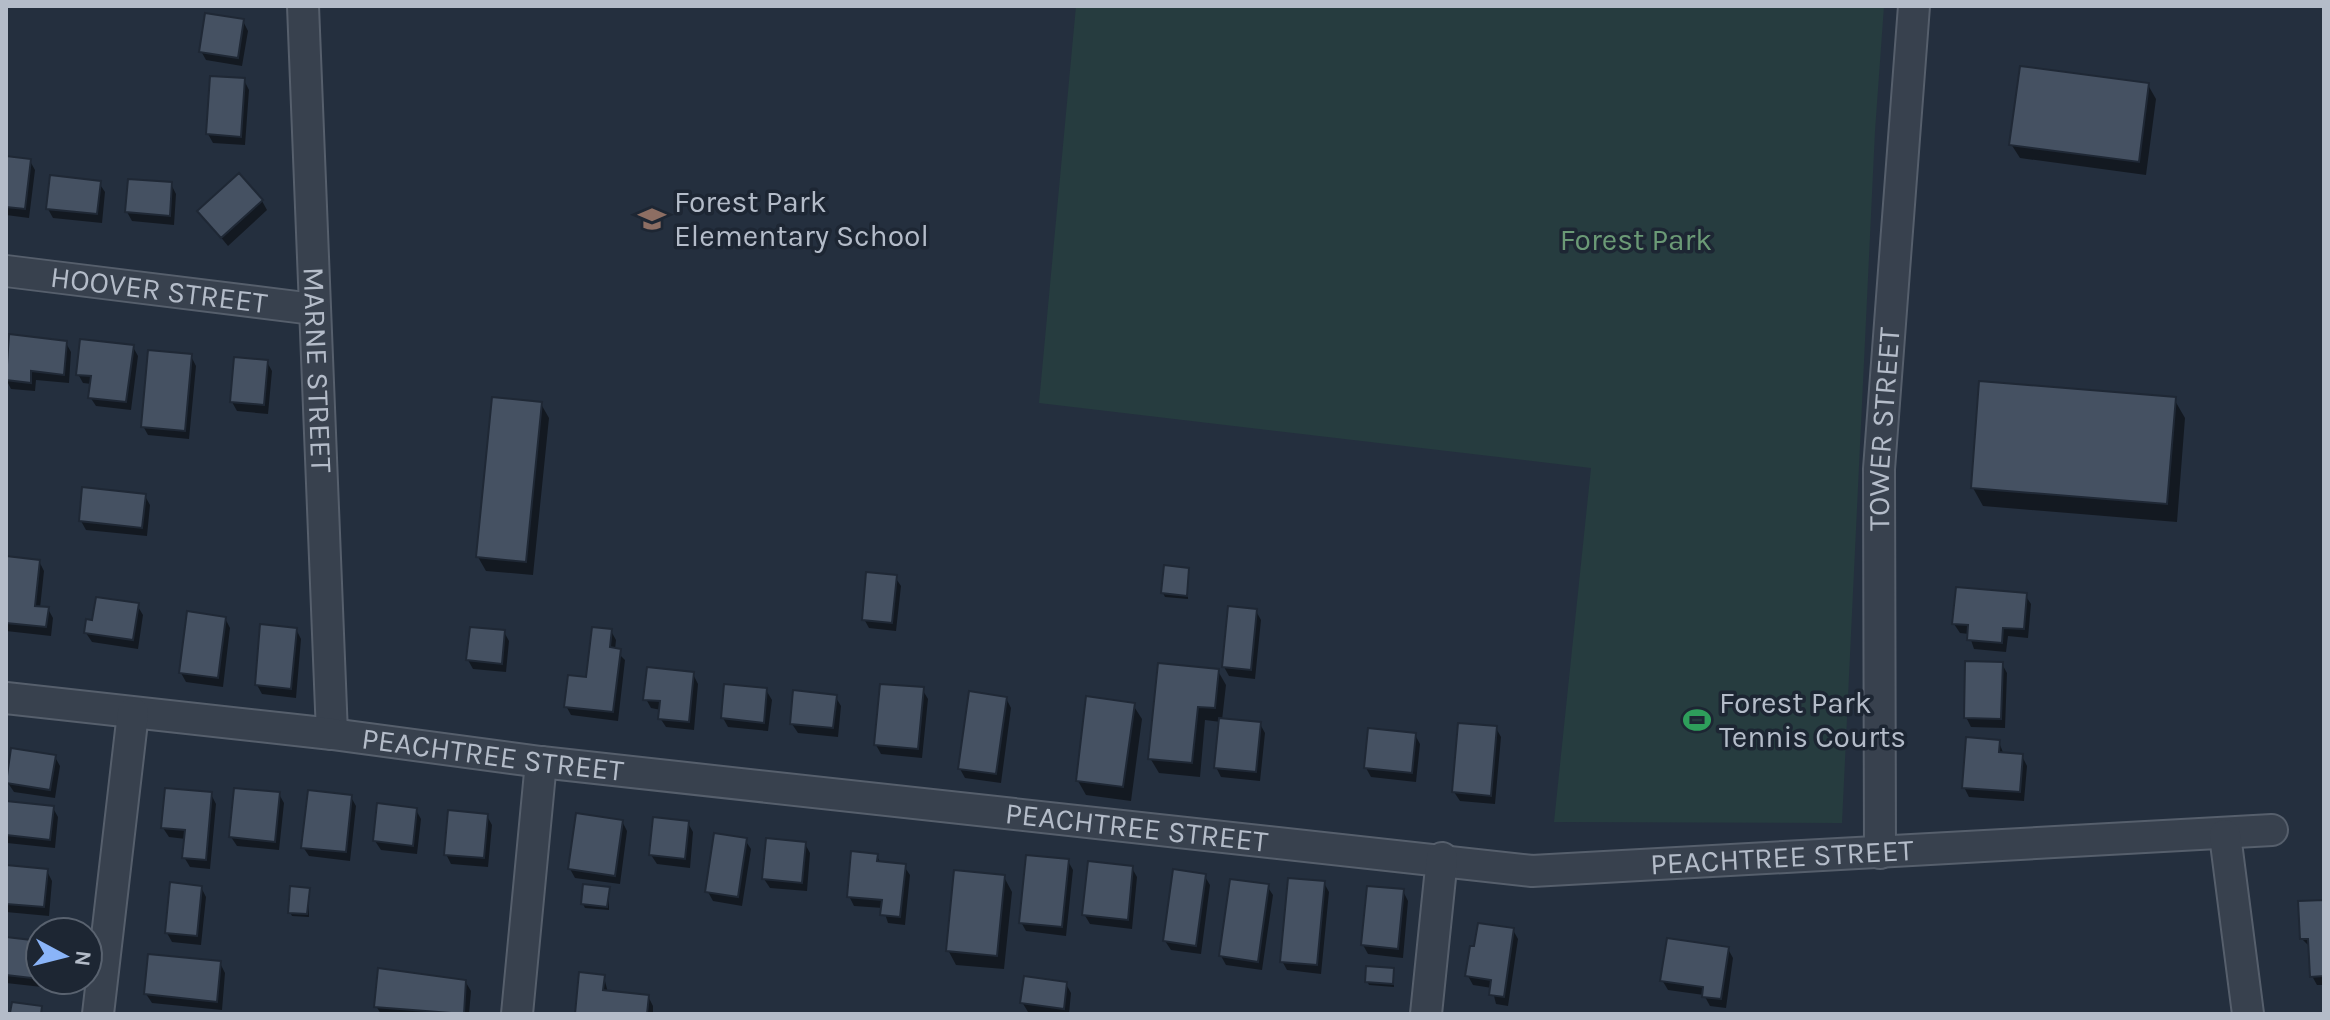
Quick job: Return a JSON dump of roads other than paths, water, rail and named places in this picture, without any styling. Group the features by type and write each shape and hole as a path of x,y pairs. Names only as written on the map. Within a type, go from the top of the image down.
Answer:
{"street":[{"name":"MARNE STREET","path":"303,6 332,734"},
{"name":"TOWER STREET","path":"1880,853 1879,469 1914,6"},
{"name":"HOOVER STREET","path":"6,271 313,309"},
{"name":"PEACHTREE STREET","path":"6,698 332,734 541,762 1442,858 1532,871 2272,830"},
{"path":"98,1014 133,713"},
{"path":"517,1014 541,762"},
{"path":"2225,835 2248,1014"},
{"path":"1426,1014 1442,858"}],"place":[{"name":"Forest Park Elementary School","path":"652,219"},
{"name":"Forest Park Tennis Courts","path":"1697,720"}],"park label":[{"name":"Forest Park","path":"1636,240"}]}
